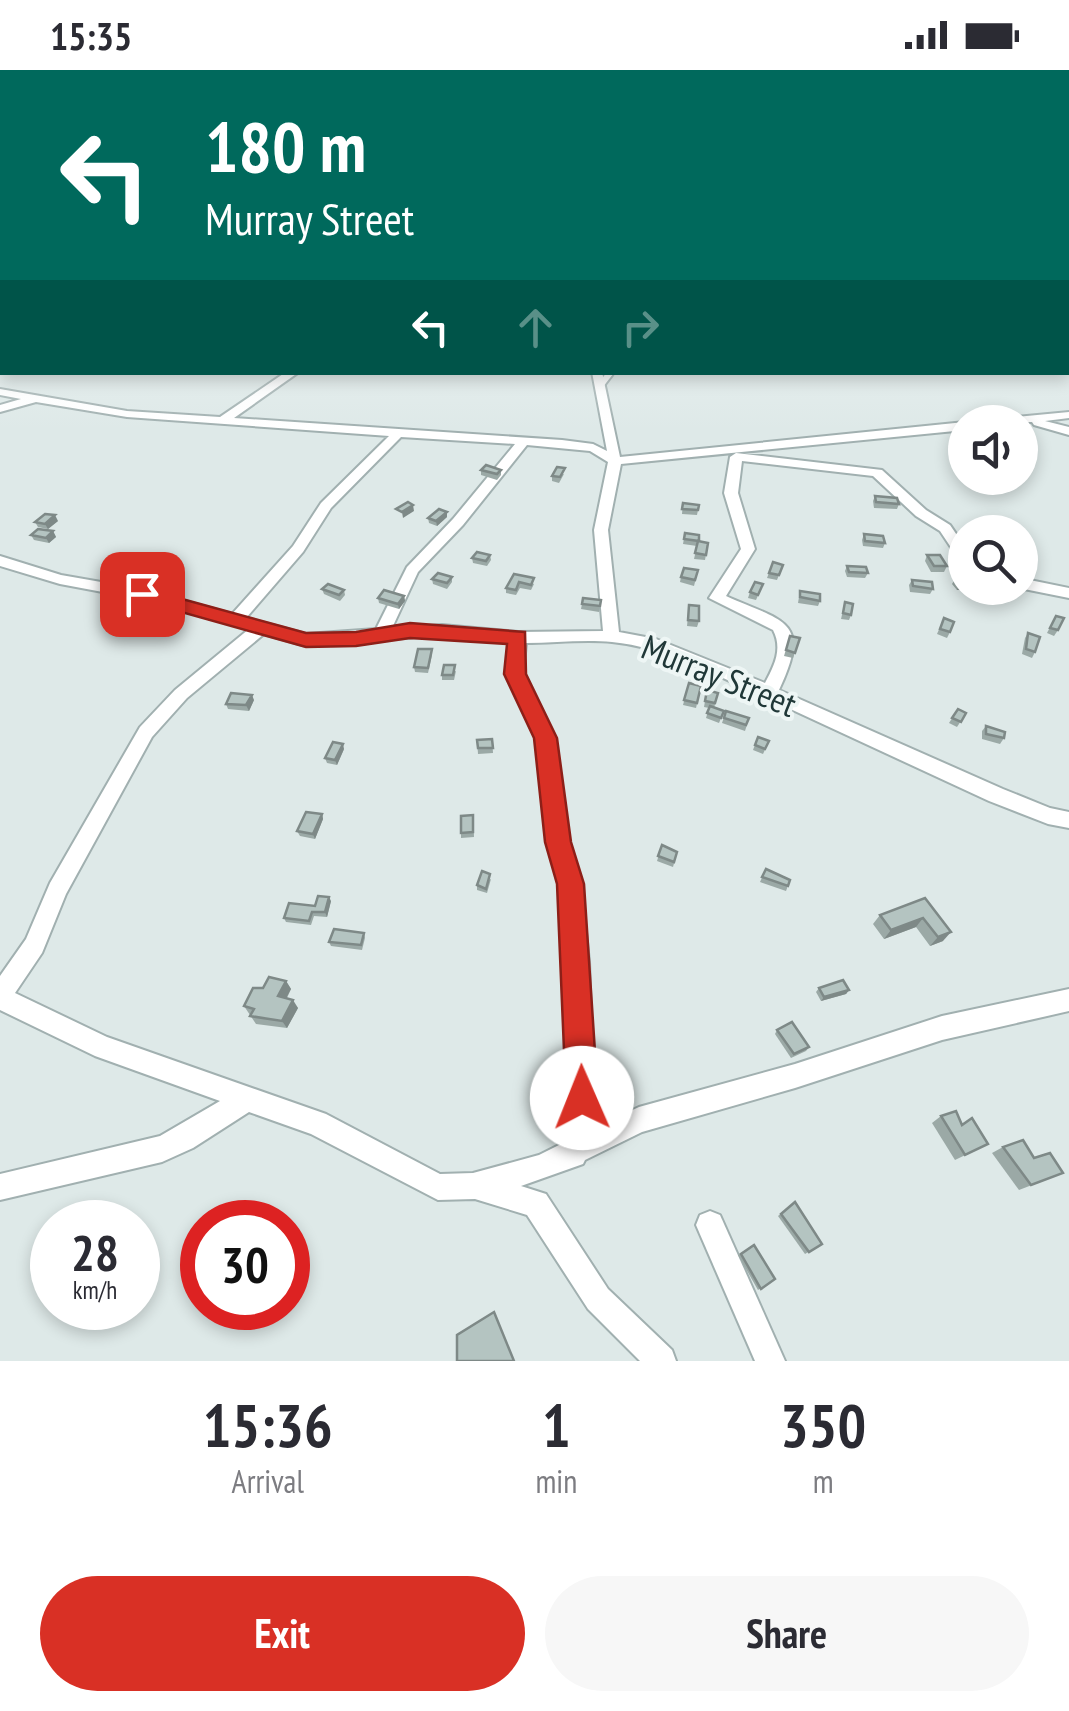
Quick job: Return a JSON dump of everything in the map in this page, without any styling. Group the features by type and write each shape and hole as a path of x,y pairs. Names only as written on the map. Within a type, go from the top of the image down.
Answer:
{"street":[{"path":"223,420 290,375"},
{"path":"599,379 615,461 601,530 612,636"},
{"path":"0,392 98,411 593,448 615,461 948,428"},
{"path":"0,409 33,399"},
{"path":"1038,419 1069,415"},
{"path":"1038,423 1069,431"},
{"path":"236,619 298,549 326,506 398,432"},
{"path":"381,634 412,570 458,522 524,441"},
{"path":"699,454 878,473 948,532"},
{"path":"736,457 731,493 748,549 717,598 780,626 787,634 788,648 768,694"},
{"name":"Murray Street","path":"0,561 60,579 142,594 306,640 442,630 518,638 612,636 677,652 996,796 1069,820"},
{"path":"1038,586 1069,592"},
{"path":"260,629 181,694 146,732 57,890 34,946 0,996 103,1048 318,1122 438,1186 473,1186 536,1204 598,1299 661,1361"},
{"path":"518,638 515,674 546,738 558,842 571,884 582,1098 574,1155"},
{"path":"473,1186 574,1155 640,1120 795,1076 942,1028 1069,1000"},
{"path":"0,1187 162,1149 184,1140 246,1099"},
{"path":"710,1225 770,1361"}],"building":[{"path":"486,465 501,470 497,474 481,470"},
{"path":"557,467 565,468 560,477 552,476"},
{"path":"875,496 897,498 899,504 876,502"},
{"path":"408,502 413,505 402,512 396,509"},
{"path":"683,503 699,505 698,510 682,509"},
{"path":"439,509 447,512 436,521 428,518"},
{"path":"45,514 55,515 45,524 35,522"},
{"path":"38,529 53,531 46,538 31,535"},
{"path":"685,533 699,535 699,541 684,539"},
{"path":"864,534 883,536 885,543 865,541"},
{"path":"698,541 708,543 706,555 695,553"},
{"path":"477,552 490,555 486,561 472,558"},
{"path":"927,555 940,555 947,566 934,566"},
{"path":"773,562 783,565 779,575 769,573"},
{"path":"847,566 866,567 868,573 849,572"},
{"path":"684,568 698,570 695,580 681,577"},
{"path":"438,573 452,577 447,583 432,579"},
{"path":"514,574 534,578 531,585 519,582 516,590 506,588"},
{"path":"912,580 932,582 933,589 913,586"},
{"path":"755,582 763,584 758,595 750,592"},
{"path":"328,584 344,590 339,595 322,589"},
{"path":"384,590 404,596 398,604 378,598"},
{"path":"800,591 820,594 820,601 800,597"},
{"path":"583,598 601,600 600,606 582,604"},
{"path":"845,602 853,604 851,615 843,613"},
{"path":"689,605 699,606 699,621 688,620"},
{"path":"1056,616 1064,618 1058,630 1050,628"},
{"path":"944,618 954,622 950,632 940,629"},
{"path":"1028,633 1040,637 1035,652 1026,649"},
{"path":"790,636 800,638 795,653 786,650"},
{"path":"418,649 432,649 428,668 414,667"},
{"path":"444,665 455,665 453,675 442,675"},
{"path":"689,683 701,686 697,703 684,700"},
{"path":"707,690 718,693 715,703 705,701"},
{"path":"231,693 252,695 246,705 226,704"},
{"path":"710,706 724,711 721,718 707,713"},
{"path":"958,709 966,713 961,722 952,718"},
{"path":"726,711 749,718 746,725 724,718"},
{"path":"986,726 1005,732 1004,738 986,734"},
{"path":"758,737 769,741 765,749 755,745"},
{"path":"492,739 493,748 478,748 477,740"},
{"path":"333,742 343,744 335,760 325,758"},
{"path":"306,812 322,814 313,834 297,831"},
{"path":"473,815 473,832 461,833 461,816"},
{"path":"662,845 677,852 674,862 658,856"},
{"path":"766,869 790,880 788,886 762,877"},
{"path":"482,871 490,874 486,889 477,885"},
{"path":"318,896 329,897 325,912 312,912 309,921 284,918 289,903 315,906"},
{"path":"925,898 951,932 938,937 923,918 891,930 880,915"},
{"path":"334,929 364,933 361,945 329,942"},
{"path":"269,977 286,981 278,996 293,1000 282,1021 250,1016 254,1009 244,1006 253,988 263,988"},
{"path":"843,980 849,990 824,997 819,988"},
{"path":"792,1022 809,1047 794,1054 777,1030"},
{"path":"956,1111 962,1125 972,1118 988,1144 965,1155 941,1116"},
{"path":"1023,1140 1034,1158 1050,1153 1063,1173 1031,1185 1003,1147"},
{"path":"795,1202 822,1244 809,1252 781,1214"},
{"path":"754,1245 775,1279 761,1289 741,1254"},
{"path":"494,1312 514,1361 457,1361 457,1335"}],"route":[{"path":"142,594 306,640 356,639 410,630 518,638 515,674 546,738 558,842 571,884 582,1098"}]}
